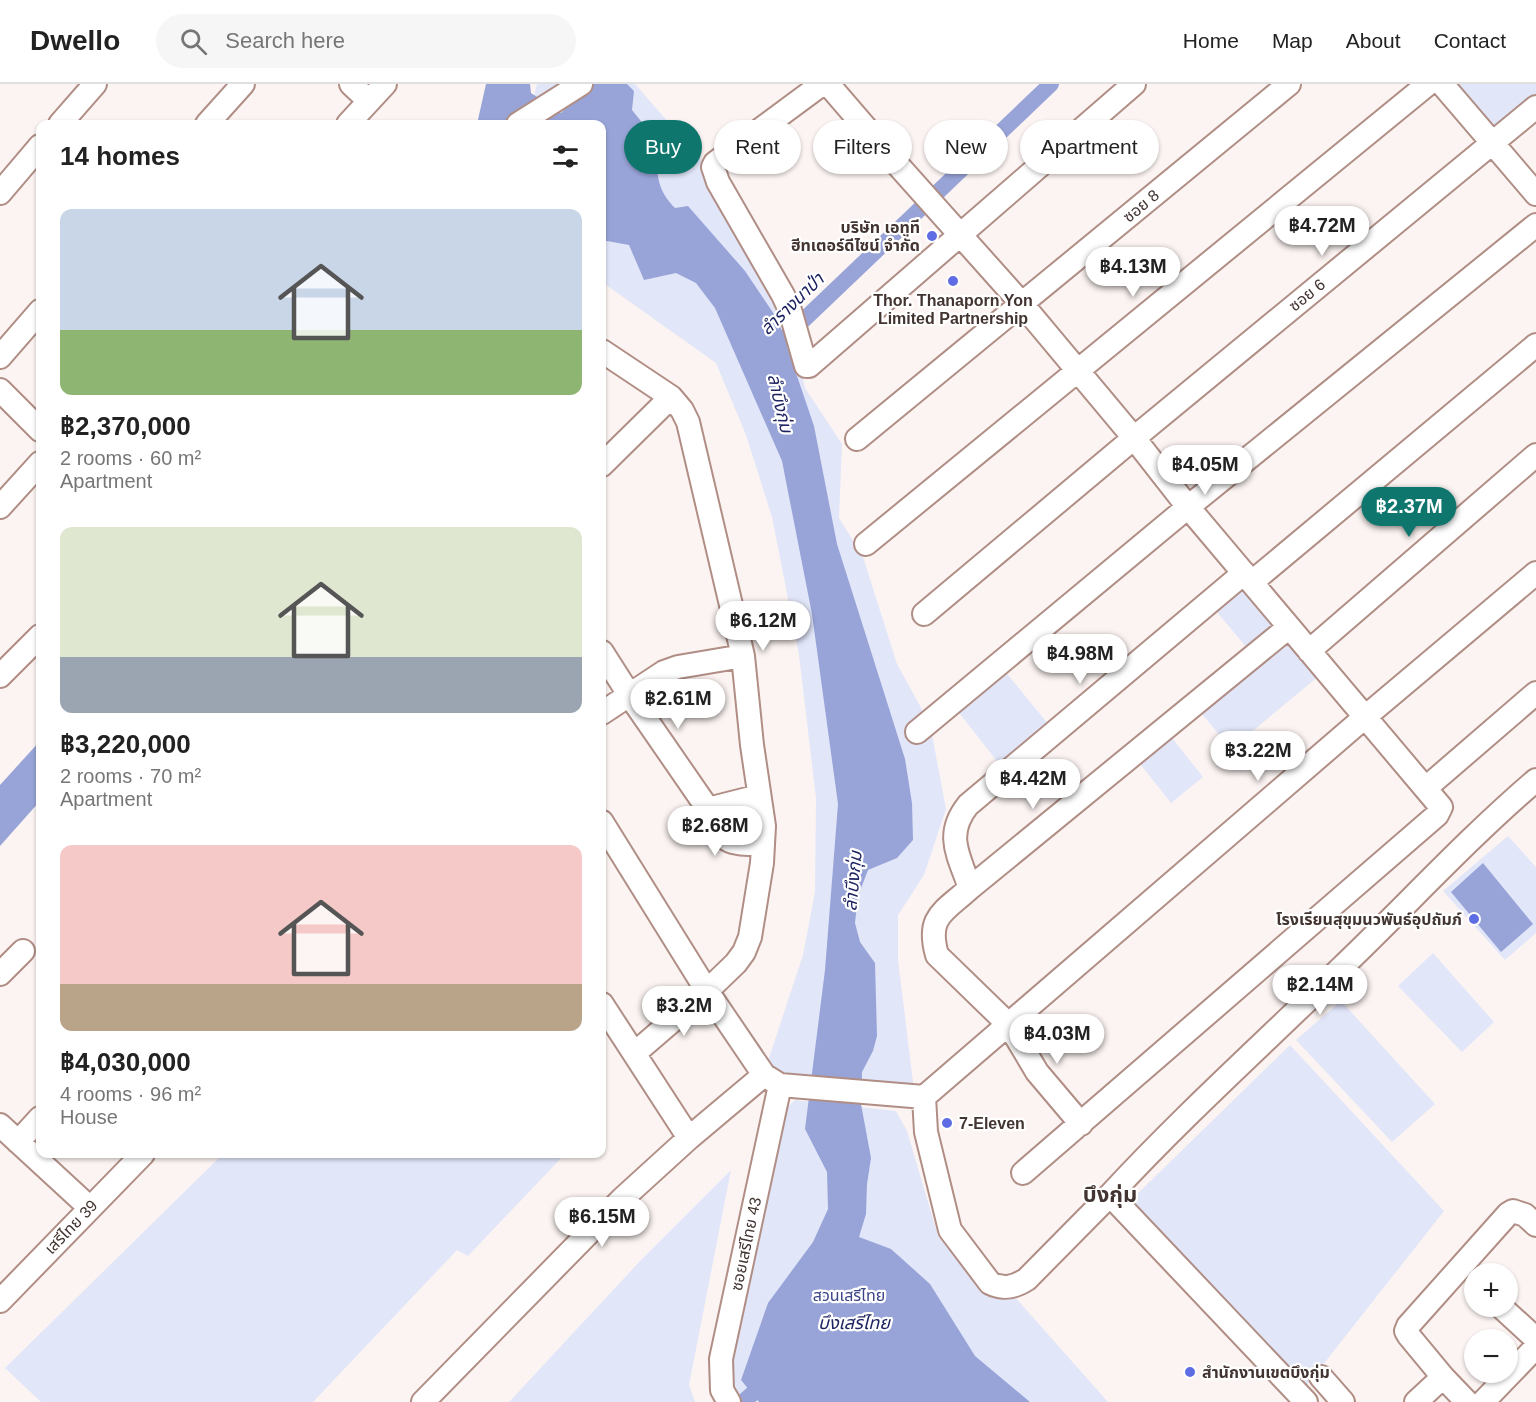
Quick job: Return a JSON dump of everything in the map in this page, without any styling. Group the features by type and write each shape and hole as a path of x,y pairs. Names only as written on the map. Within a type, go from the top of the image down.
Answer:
{"street":[{"path":"64,120 95,84"},
{"path":"211,120 243,84"},
{"path":"351,84 369,101"},
{"path":"352,120 385,84"},
{"path":"524,120 581,84"},
{"path":"822,84 715,163 713,167 718,182 783,295 793,320 805,365 809,366 1134,84"},
{"path":"828,84 896,164 1022,304 1134,438 1188,507 1441,807 1437,815 1023,1173"},
{"name":"ซอย 8","path":"857,439 1289,84"},
{"path":"866,544 1428,84"},
{"path":"1442,84 1536,194"},
{"name":"ซอย 6","path":"924,614 1536,107"},
{"path":"0,193 36,151"},
{"path":"917,732 1188,507 1536,225"},
{"path":"0,357 36,316"},
{"path":"970,888 954,836 959,817 968,806 1536,345"},
{"path":"606,354 671,397 688,422 743,656 764,826 762,863 750,936 744,952 707,991 635,1053"},
{"path":"0,390 36,426"},
{"path":"606,461 671,397"},
{"path":"1310,651 1536,455"},
{"path":"0,507 36,467"},
{"path":"423,1402 622,1199 689,1138 781,1082 924,1097 1365,717 1536,573"},
{"path":"1081,1124 1037,1072 1009,1025 937,955 933,941 933,928 936,920 970,888 1289,627"},
{"path":"0,676 36,640"},
{"path":"606,711 664,672 678,667 743,656"},
{"path":"606,658 708,809 722,836 734,844 763,844"},
{"path":"1426,787 1536,693"},
{"path":"924,1097 926,1132 950,1230 990,1283 997,1287 1016,1287 1027,1279 1154,1148 1501,810 1536,780"},
{"path":"708,809 759,796"},
{"path":"606,828 707,991 781,1082"},
{"path":"0,974 23,951"},
{"path":"606,1010 689,1138"},
{"name":"ซอยเสรีไทย 43","path":"726,1396 721,1359 781,1082"},
{"path":"18,1142 36,1122"},
{"path":"0,1125 90,1208"},
{"name":"เสรีไทย 39","path":"0,1301 138,1158"},
{"path":"1110,1195 1306,1402"},
{"path":"1476,1263 1513,1210 1525,1215 1536,1225"},
{"path":"1464,1279 1408,1326 1406,1331 1443,1377 1467,1402"},
{"path":"1512,1317 1536,1339"},
{"path":"1483,1402 1536,1347"},
{"path":"1322,1377 1343,1402"},
{"path":"1416,1402 1443,1377"}],"green space":[{"path":"537,84 635,84 666,120 624,120 624,174 702,174 702,161 704,163 786,303 805,388 842,444 839,518 863,557 897,664 930,724 946,809 924,875 898,915 898,960 914,1090 783,1080 766,1067 803,955 815,892 816,798 799,655 772,517 746,435 716,363 606,285 606,120 540,120 533,100"},
{"path":"1451,84 1536,84 1536,104 1496,137"},
{"path":"1244,576 1285,625 1252,654 1211,605"},
{"path":"1286,634 1320,675 1231,749 1197,708"},
{"path":"1004,670 1053,730 1004,770 956,709"},
{"path":"1169,734 1203,777 1171,803 1137,760"},
{"path":"1508,836 1536,867 1536,933 1505,960 1443,891"},
{"path":"1433,953 1494,1022 1462,1052 1398,986"},
{"path":"1341,1001 1435,1104 1392,1142 1296,1040"},
{"path":"1290,1045 1444,1211 1307,1385 1130,1201"},
{"name":"สวนเสรีไทย","path":"795,1100 896,1111 907,1131 938,1236 981,1288 1007,1288 1108,1402 737,1402 722,1375 777,1117"},
{"path":"219,1158 561,1158 468,1256 457,1250 313,1402 41,1402 5,1368"},
{"path":"731,1170 689,1385 695,1402 509,1402 641,1260"}],"water":[{"path":"486,84 530,84 531,93 561,113 575,99 576,84 627,84 634,91 632,110 640,120 624,120 624,174 658,174 663,193 668,200 675,208 688,206 745,271 778,320 814,426 837,544 905,759 912,803 913,840 897,858 868,870 858,896 855,923 860,942 875,963 877,1036 873,1051 862,1072 861,1104 871,1158 866,1214 859,1237 891,1249 930,1284 975,1356 1030,1402 759,1402 741,1380 768,1303 813,1242 828,1209 827,1172 805,1129 825,970 838,804 812,614 782,461 715,308 696,283 676,273 644,280 629,245 606,242 606,120 478,120"},
{"path":"36,745 36,806 0,846 0,785"},
{"path":"1483,863 1533,924 1501,952 1451,892"}],"waterway":[{"name":"ลำรางนาป่า","path":"769,353 1051,84"},
{"path":"743,1402 768,1380"}],"place":[{"name":"บริษัท เอทูที ฮีทเตอร์ดีไซน์ จำกัด","path":"932,236"},
{"name":"Thor. Thanaporn Yon Limited Partnership","path":"953,281"},
{"name":"โรงเรียนสุขุมนวพันธ์อุปถัมภ์","path":"1474,919"},
{"name":"7-Eleven","path":"947,1123"},
{"name":"สำนักงานเขตบึงกุ่ม","path":"1190,1372"}],"district":[{"name":"บึงกุ่ม","path":"1110,1194"}],"water label":[{"name":"ลำบึงกุ่ม","path":"780,403"},
{"name":"ลำบึงกุ่ม","path":"853,881"},
{"name":"บึงเสรีไทย","path":"854,1323"}]}
